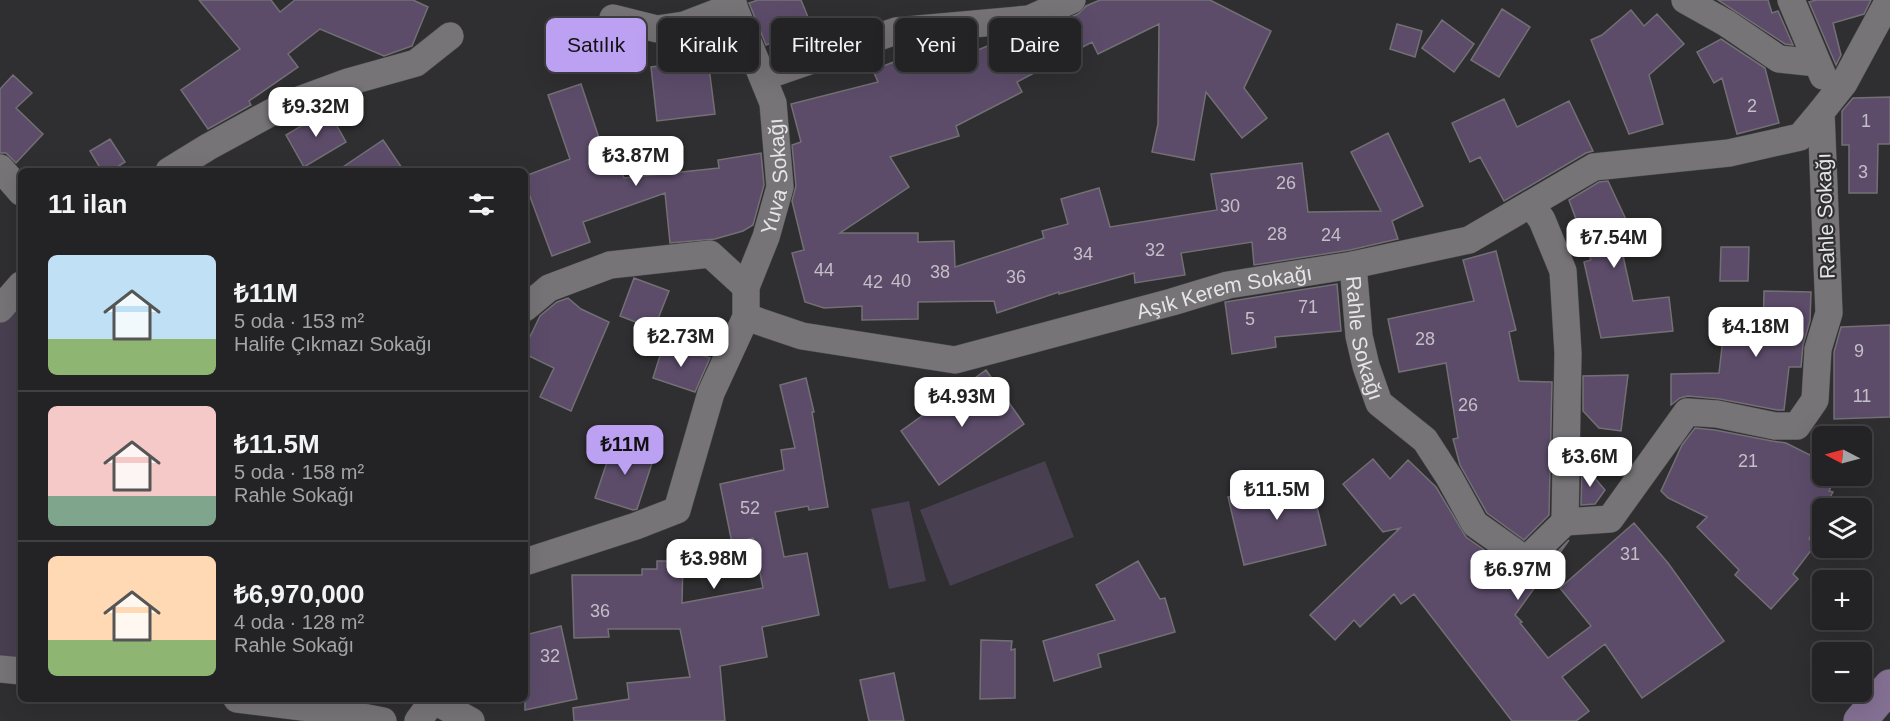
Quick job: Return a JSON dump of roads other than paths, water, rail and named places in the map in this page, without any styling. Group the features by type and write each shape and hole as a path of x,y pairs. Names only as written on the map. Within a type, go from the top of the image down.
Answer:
{"street":[{"path":"763,77 897,31 1029,19 1072,0"},
{"path":"1685,0 1726,23 1779,59 1817,63"},
{"path":"1791,0 1817,63 1827,105"},
{"path":"1827,105 1844,84 1889,0"},
{"path":"646,26 657,29 684,25 733,3"},
{"name":"Yuva Sokağı","path":"733,3 773,103 780,187 766,237 746,287"},
{"path":"174,168 283,106 348,82 416,63 450,36"},
{"name":"Aşık Kerem Sokağı","path":"746,317 802,336 955,360 1228,285 1353,265 1470,240 1594,167 1729,153 1800,137 1827,105"},
{"name":"Rahle Sokağı","path":"1353,265 1359,336 1366,366 1379,403 1425,441 1449,477 1475,524 1526,560 1565,522 1610,519 1687,412 1717,414 1775,426 1797,426 1815,400 1818,349 1829,313 1827,105"},
{"path":"0,168 18,189"},
{"path":"1531,204 1542,220 1563,271 1568,353 1565,522"},
{"path":"528,306 549,288 610,265 710,254 746,287 746,317 711,393 677,510 636,526 528,561"},
{"path":"0,309 18,288"},
{"path":"0,669 18,671"},
{"path":"1860,721 1890,686"},
{"path":"261,702 326,710 383,721"},
{"path":"428,707 471,721"}]}
